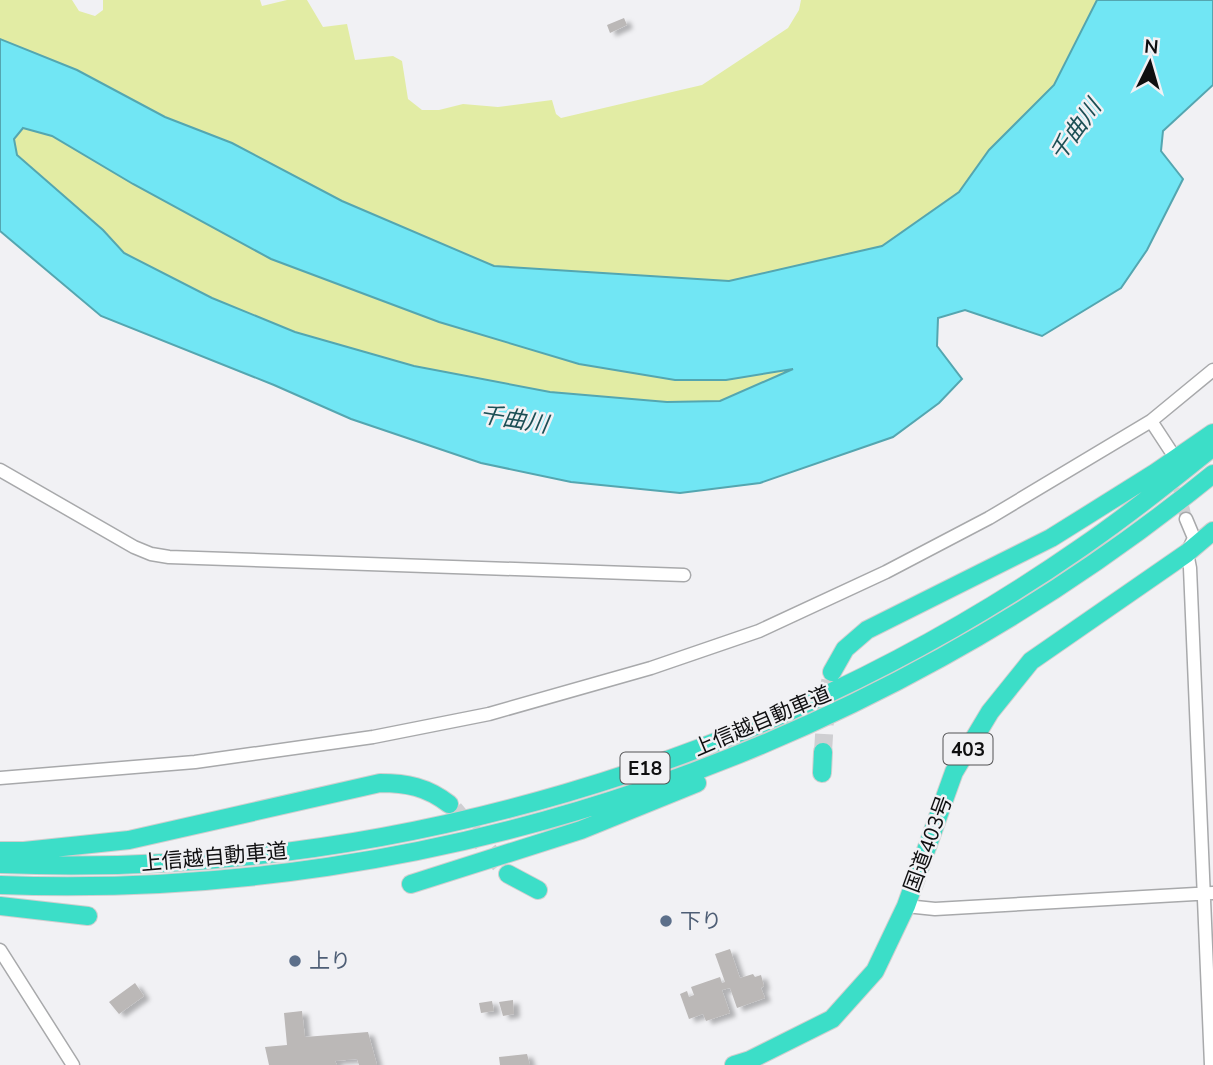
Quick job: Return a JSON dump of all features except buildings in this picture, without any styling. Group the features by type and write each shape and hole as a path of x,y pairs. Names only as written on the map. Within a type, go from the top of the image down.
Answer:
{"highway":[{"path":"832,673 845,649 867,630 1051,538 1213,433"},
{"name":"上信越自動車道","path":"0,864 62,866 173,862 308,848 493,812 566,793 656,764 784,713 851,682 946,632 1080,549 1213,447"},
{"name":"上信越自動車道","path":"0,884 109,886 230,879 339,865 439,847 559,817 672,780 785,736 867,699 979,637 1037,602 1144,528 1213,474"},
{"name":"国道403号","path":"734,1065 750,1060 832,1019 875,971 906,906 954,772 998,701 1031,661 1187,553 1213,531"},
{"path":"411,884 581,830 646,805 779,746 867,699"},
{"path":"822,773 823,752"},
{"path":"0,851 129,840 380,783 397,783 425,789 449,804"},
{"path":"508,874 538,890"},
{"path":"0,906 88,916"}],"street":[{"path":"0,778 229,758 373,737 489,714 652,668 760,631 886,572 989,518 1151,421 1213,370"},
{"path":"1199,383 1213,388"},
{"path":"1151,421 1171,450"},
{"path":"0,470 134,547 169,557 684,575"},
{"path":"1185,519 1194,538 1187,553 1209,893 1211,1065"},
{"path":"906,906 948,908 1209,893"},
{"path":"1,953 73,1065"}],"green space":[{"path":"0,0 72,0 79,11 95,16 103,10 103,0 260,0 262,6 287,0 307,0 323,27 347,24 355,60 393,56 402,61 408,99 422,110 439,110 463,104 498,107 552,100 556,114 561,118 702,85 788,28 799,10 801,0 1097,0 1054,85 989,150 959,192 882,246 729,281 494,266 342,201 232,143 165,117 77,70 0,39"},
{"path":"23,128 52,136 133,184 201,219 579,364 675,380 726,380 797,367 720,401 667,402 550,392 414,366 295,332 212,298 124,253 103,230 16,155 14,139"}],"water":[{"name":"千曲川","path":"1097,0 1213,0 1213,85 1163,131 1161,151 1183,179 1147,250 1121,288 1042,336 965,310 938,318 937,346 962,379 939,403 893,437 760,483 680,493 571,482 481,463 351,419 274,385 101,316 0,231 0,39 77,70 165,117 232,143 342,201 494,266 729,281 882,246 959,192 989,150 1054,85","holes":["23,128 52,136 133,184 271,259 439,322 579,364 675,380 726,380 793,369 720,401 667,402 550,392 414,366 295,332 212,298 124,253 103,230 17,155 14,139"]}],"tunnel":[{"path":"1175,470 1186,519"},
{"path":"823,752 826,703 832,672"},
{"path":"454,809 508,874"}],"place":[{"name":"下り","path":"666,921"},
{"name":"上り","path":"295,961"}]}
